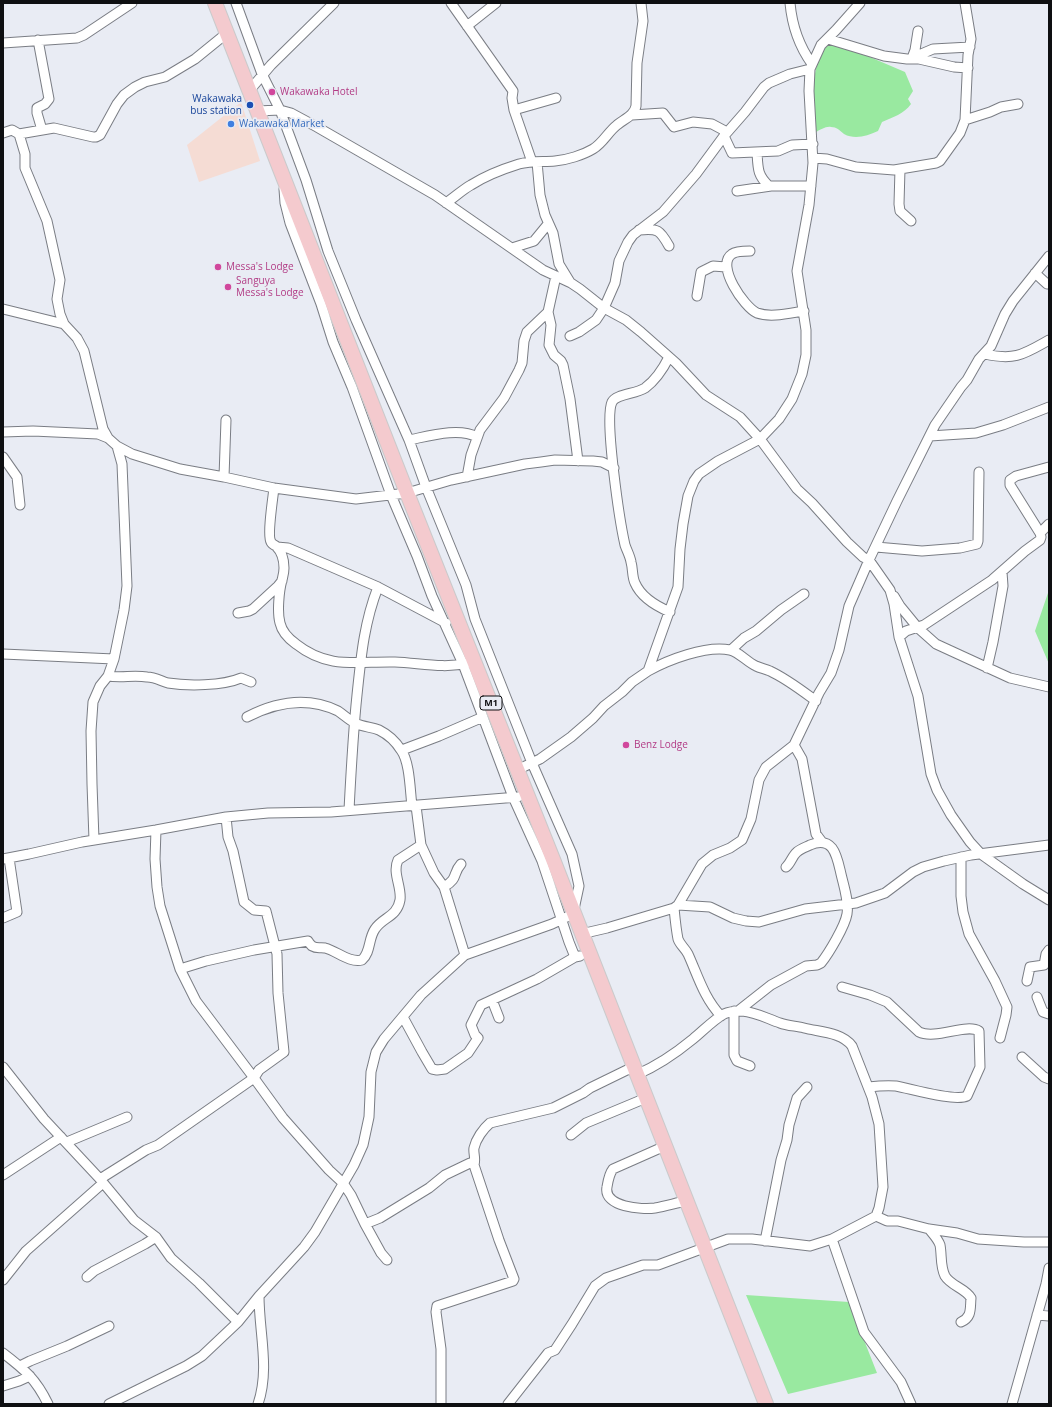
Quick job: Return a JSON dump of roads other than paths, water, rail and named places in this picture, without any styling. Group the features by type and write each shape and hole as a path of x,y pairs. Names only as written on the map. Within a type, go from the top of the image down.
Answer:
{"highway":[{"name":"M1","path":"215,3 256,111 284,177 461,628 468,663 517,770 520,797 567,917 582,934 582,955 635,1071 766,1404"}],"street":[{"path":"3,43 66,39 84,35 132,3"},
{"path":"236,3 262,74 280,110 306,180 328,251 356,320 409,440 426,487 466,585 475,619 532,763 572,854 579,886 567,917 569,942 582,955 537,979 481,1005 472,1025 475,1035 478,1038 468,1053 445,1069 432,1069 403,1017"},
{"path":"249,91 262,74 334,3"},
{"path":"451,3 513,91 512,98 514,110 535,162 540,195 548,224 553,232 559,264 571,283"},
{"path":"467,26 496,3"},
{"path":"446,203 482,178 519,164 556,161 592,150 601,143 616,126 632,115 636,106 637,63 643,21 641,3"},
{"path":"790,3 800,44 811,67"},
{"path":"648,671 678,587 683,524 688,496 694,481 699,474 718,461 760,439 779,419 792,399 802,374 806,355 804,311 797,271 814,158 809,91 811,67 821,45 860,3"},
{"path":"814,158 827,159 856,167 900,169 940,161 960,133 965,120 971,39 964,3"},
{"path":"912,58 918,31"},
{"path":"3,133 12,130 19,134 54,128 80,135 96,137 100,134 117,104 124,95 145,82 165,77 195,59 226,33"},
{"path":"828,39 884,56 906,59 933,49 970,47"},
{"path":"38,40 50,99 38,108 37,113 42,130"},
{"path":"912,58 943,66 968,68"},
{"path":"570,336 579,332 596,320 604,308 615,283 620,261 628,242 639,230 663,212 696,174 725,134 764,88 769,83 811,67"},
{"path":"514,110 556,98"},
{"path":"965,120 1001,107 1018,104"},
{"path":"256,111 280,110 291,113 317,127 446,203 543,270 571,283 604,308 626,320 684,371 706,396 740,417 760,439 797,489 812,503 847,542 863,557 869,560 900,606 918,628 936,644 1010,678 1049,687"},
{"path":"632,115 660,112 665,114 674,127 693,122 712,124 725,134 732,153 778,151 792,145 813,144"},
{"path":"19,134 25,154 25,168 47,221 60,280 57,299 60,314 64,324 77,338 84,351 103,429 108,438 117,446 132,454 170,466 274,488 356,499 407,493 466,477 525,464 555,460 602,462 614,468"},
{"path":"757,152 758,173 762,180 769,186"},
{"path":"900,169 900,211 911,221"},
{"path":"3,918 17,912 6,859 94,840 226,817 268,813 332,812 520,797 483,717 468,663 432,596 391,495 290,223 285,203 284,177"},
{"path":"738,190 769,186 811,186"},
{"path":"512,248 534,241 548,224"},
{"path":"639,230 656,229 661,233 669,246"},
{"path":"750,251 740,251 731,254 727,260 726,267 728,276 743,301 759,313 772,315 804,311"},
{"path":"720,1016 712,1007 705,995 687,951 678,940 676,907 702,864 712,855 730,848 742,840 751,819 759,780 766,767 794,745 819,693 831,673 839,650 849,606 897,501 930,436 944,412 967,380 975,365 991,346 1005,314 1013,301 1049,256"},
{"path":"697,296 701,272 713,266 726,267"},
{"path":"1036,273 1047,284 1049,284"},
{"path":"556,276 548,312 551,325 549,345 554,355 563,365 570,398 578,461"},
{"path":"3,309 64,324"},
{"path":"466,477 477,437 484,424 504,398 522,363 527,332 548,312"},
{"path":"985,354 1008,357 1021,355 1032,351 1049,340"},
{"path":"669,357 654,381 643,389 617,397 613,400 610,409 610,416 614,468 626,546 635,583 638,589 650,601 670,612"},
{"path":"930,436 982,431 1031,415 1049,407"},
{"path":"224,477 226,420"},
{"path":"3,432 33,431 88,433 98,434 108,438"},
{"path":"409,440 459,432 471,434 477,437"},
{"path":"94,840 92,784 93,702 100,686 108,676 114,659 124,610 127,586 122,464 117,446"},
{"path":"3,458 17,477 20,505"},
{"path":"899,637 911,628 918,628 924,625 1002,572 1025,551 1040,540 1040,533 1010,485 1010,480 1016,476 1049,467"},
{"path":"876,547 922,551 960,548 977,544 979,472"},
{"path":"274,488 269,534 271,542 277,547 283,560 284,574 279,615 280,624 289,639 304,650 316,656 341,663 360,664 396,662 442,666 468,663"},
{"path":"1040,533 1049,524"},
{"path":"277,547 288,548 378,587 445,622 461,628"},
{"path":"987,668 1003,586 1002,572"},
{"path":"238,613 253,609 282,581"},
{"path":"349,810 354,723 360,664 367,620 378,587"},
{"path":"890,590 894,604 899,637 918,696 928,758 934,781 943,801 970,842 981,854 1023,884 1049,900"},
{"path":"731,650 780,610 804,594"},
{"path":"517,770 532,763 571,737 632,682 648,671 658,665 690,654 713,649 731,650 755,666 770,671 792,684 816,701"},
{"path":"3,654 114,659"},
{"path":"108,676 120,678 147,676 169,683 203,684 233,681 241,678 252,682"},
{"path":"247,717 279,704 310,703 338,711 354,723 378,730 387,735 402,750 406,758 422,845 434,873 444,887 465,956"},
{"path":"402,750 483,717"},
{"path":"794,745 802,759 816,834 822,842"},
{"path":"3,1280 26,1251 101,1181 146,1150 158,1145 254,1078 259,1070 284,1052 278,994 276,947 266,911 254,910 244,902 233,851 228,837 226,817"},
{"path":"156,830 155,859 160,906 180,969 196,1001 283,1118 329,1170 343,1183 351,1195 381,1253 387,1260"},
{"path":"736,1011 771,985 806,966 821,963 844,924 848,905 835,851 829,844 822,842 800,850 796,853 792,862 786,867"},
{"path":"180,969 206,961 254,950 308,941 312,946 317,948 323,947 350,959 358,961 362,960 367,953 374,930 395,913 399,904 400,898 396,867 398,860 422,845"},
{"path":"582,934 676,907 710,907 733,918 746,922 759,922 805,909 848,905 885,893 913,872 924,867 961,856 1049,845"},
{"path":"961,856 961,896 963,912 969,934 1007,1007 1000,1038"},
{"path":"444,887 452,883 461,864"},
{"path":"109,1404 186,1366 202,1356 238,1322 259,1296 304,1247 315,1232 354,1165 363,1145 369,1117 371,1072 376,1052 421,995 465,956 567,917"},
{"path":"1027,981 1030,967 1044,965 1046,954 1049,950"},
{"path":"842,987 870,994 887,1002 923,1034 943,1033 973,1028 979,1030 980,1067 967,1096 963,1098 946,1096 894,1086 868,1087"},
{"path":"1037,997 1043,1012 1049,1014"},
{"path":"492,1000 500,1018"},
{"path":"736,1011 734,1055 737,1061 750,1066"},
{"path":"441,1404 441,1349 436,1312 437,1306 497,1287 513,1281 514,1279 499,1240 474,1165 476,1159 474,1149 484,1128 490,1123 553,1108 590,1088 662,1062 692,1040 720,1016 726,1013 736,1011 754,1013 781,1023 821,1031 850,1042 876,1109 879,1124 883,1180 880,1208 876,1216 832,1239 810,1246 728,1239 722,1240 705,1249 658,1265 643,1265 606,1278 599,1282 592,1290 555,1350 548,1353 508,1404"},
{"path":"1022,1057 1044,1077 1049,1079"},
{"path":"3,1067 44,1119 101,1181 134,1220 156,1237 171,1258 199,1283 238,1322"},
{"path":"765,1241 789,1125 797,1098 807,1087"},
{"path":"571,1135 586,1123 646,1098"},
{"path":"3,1175 64,1140 126,1117"},
{"path":"665,1146 613,1169 610,1173 606,1191 607,1196 614,1202 624,1206 637,1208 654,1208 686,1201"},
{"path":"365,1224 380,1218 429,1188 446,1175 470,1163 474,1165"},
{"path":"876,1216 887,1221 957,1233 978,1239 1049,1242"},
{"path":"929,1229 940,1245 942,1266 946,1277 950,1282 967,1293 971,1298 969,1316 961,1322"},
{"path":"87,1277 94,1270 139,1248 156,1237"},
{"path":"832,1239 864,1332 901,1382 911,1404"},
{"path":"1012,1404 1047,1284 1049,1268"},
{"path":"258,1404 262,1393 264,1374 259,1296"},
{"path":"1037,1315 1049,1316"},
{"path":"20,1366 68,1346 109,1326"},
{"path":"3,1353 30,1376 42,1392 48,1404"},
{"path":"3,1386 30,1376"}],"waterway":[{"path":"1049,4 1049,10"}],"place":[{"name":"Wakawaka Hotel","path":"272,92"},
{"name":"Wakawaka bus station","path":"250,105"},
{"name":"Wakawaka Market","path":"231,124"},
{"name":"Messa's Lodge","path":"218,267"},
{"name":"Sanguya Messa's Lodge","path":"228,287"},
{"name":"Benz Lodge","path":"626,745"}]}
